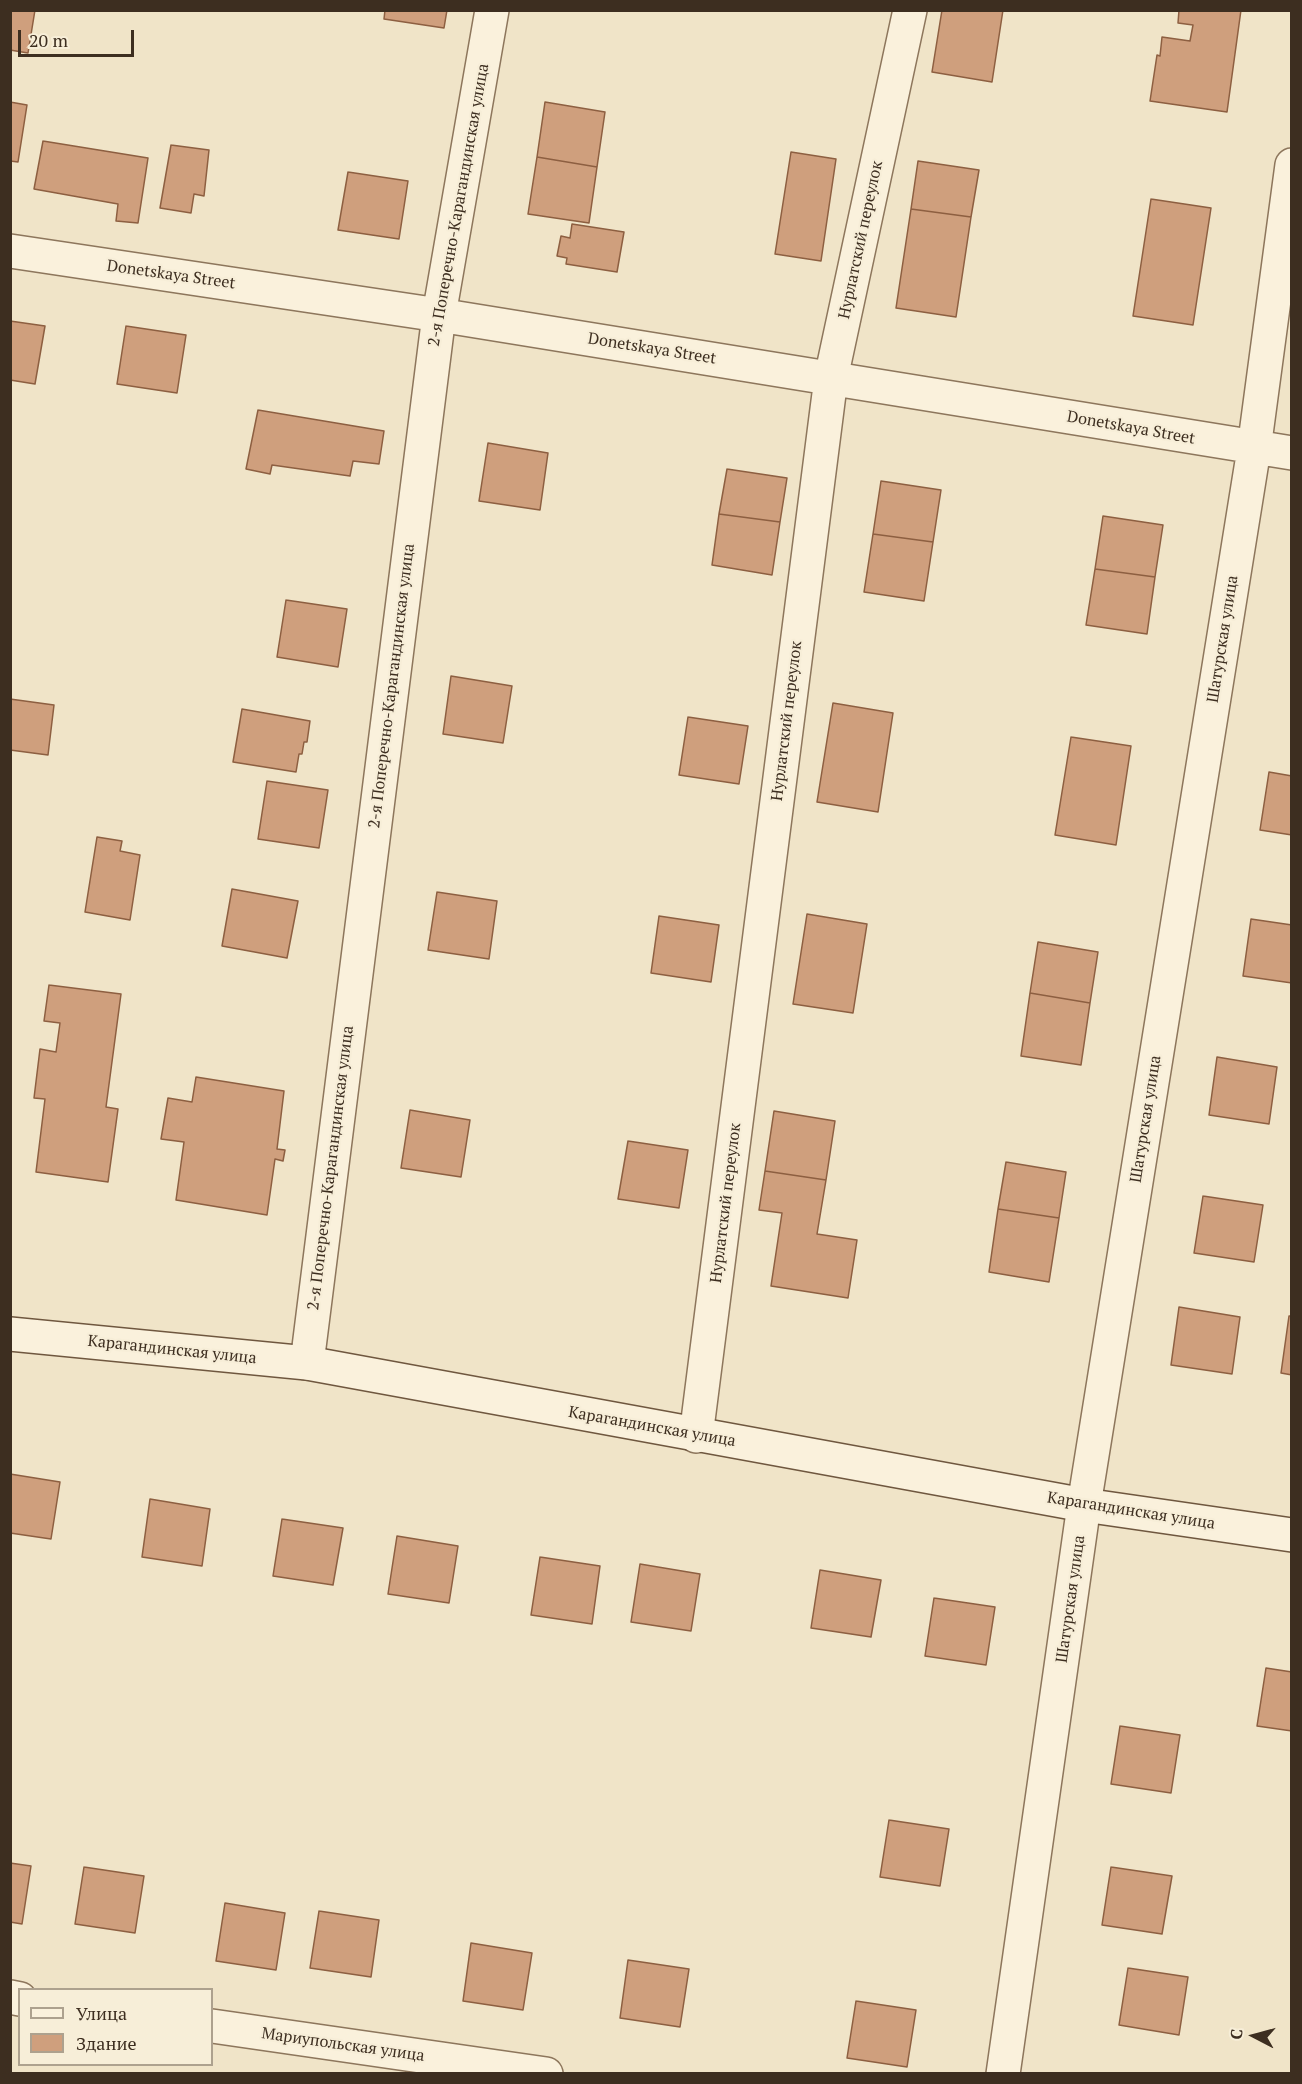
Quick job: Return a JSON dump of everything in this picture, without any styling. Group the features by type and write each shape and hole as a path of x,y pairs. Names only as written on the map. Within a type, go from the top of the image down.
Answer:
{"street":[{"name":"2-я Поперечно-Карагандинская улица","path":"307,1364 439,315 492,10"},
{"name":"Нурлатский переулок","path":"696,1436 831,378 910,10"},
{"name":"Шатурская улица","path":"1003,2073 1084,1505 1254,449 1292,165"},
{"name":"Donetskaya Street","path":"10,251 439,315 1254,449 1292,453"},
{"name":"Карагандинская улица","path":"10,1334 307,1364 1084,1505 1292,1534"},
{"name":"Мариупольская улица","path":"213,2026 546,2073"}],"building":[{"path":"10,10 35,10 28,53 10,50"},
{"path":"385,10 447,10 444,28 384,19"},
{"path":"942,10 1003,10 992,82 932,72"},
{"path":"1179,10 1241,10 1227,112 1150,101 1162,37 1190,41 1193,25 1178,23"},
{"path":"10,102 27,105 18,162 10,161"},
{"path":"545,102 605,112 597,167 537,157"},
{"path":"43,141 148,158 138,223 116,221 118,204 34,189"},
{"path":"171,145 209,150 204,196 194,194 191,213 160,208"},
{"path":"791,152 836,159 821,261 775,254"},
{"path":"537,157 597,167 589,223 528,214"},
{"path":"918,161 979,170 971,217 911,209"},
{"path":"348,172 408,181 399,239 338,230"},
{"path":"1151,199 1211,208 1193,325 1133,316"},
{"path":"911,209 971,217 956,317 896,308"},
{"path":"572,224 624,232 617,272 566,264 567,258 557,256 561,236 570,238"},
{"path":"10,321 45,326 35,384 10,380"},
{"path":"126,326 186,335 177,393 117,384"},
{"path":"258,410 384,431 379,464 353,461 350,476 272,465 270,474 246,469"},
{"path":"488,443 548,453 540,510 479,501"},
{"path":"727,469 787,478 780,522 719,514"},
{"path":"881,481 941,490 933,542 873,534"},
{"path":"719,514 780,522 772,575 712,565"},
{"path":"1103,516 1163,525 1155,577 1095,569"},
{"path":"873,534 933,542 924,601 864,592"},
{"path":"1095,569 1155,577 1147,634 1086,625"},
{"path":"286,600 347,609 338,667 277,657"},
{"path":"451,676 512,686 503,743 443,734"},
{"path":"10,699 54,705 48,755 10,750"},
{"path":"833,703 893,713 878,812 817,802"},
{"path":"242,709 310,721 307,742 304,742 302,754 299,754 296,772 233,762"},
{"path":"688,717 748,726 739,784 679,775"},
{"path":"1071,737 1131,746 1116,845 1055,835"},
{"path":"1269,772 1292,776 1292,835 1260,830"},
{"path":"267,781 328,790 319,848 258,839"},
{"path":"97,837 122,841 120,851 140,855 130,920 85,912"},
{"path":"232,889 298,901 287,958 222,946"},
{"path":"437,892 497,901 489,959 428,950"},
{"path":"807,914 867,924 853,1013 793,1004"},
{"path":"659,916 719,925 711,982 651,973"},
{"path":"1251,919 1292,925 1292,983 1243,976"},
{"path":"1038,942 1098,952 1090,1003 1030,993"},
{"path":"49,985 121,994 106,1107 118,1109 108,1182 36,1172 45,1099 34,1098 40,1049 56,1052 60,1023 44,1021"},
{"path":"1030,993 1090,1003 1081,1065 1021,1056"},
{"path":"1217,1057 1277,1067 1269,1124 1209,1115"},
{"path":"196,1077 284,1091 277,1149 285,1150 283,1161 275,1159 267,1215 176,1200 184,1142 161,1139 168,1098 192,1102"},
{"path":"410,1110 470,1120 461,1177 401,1168"},
{"path":"774,1111 835,1121 826,1180 765,1171"},
{"path":"628,1141 688,1150 679,1208 618,1199"},
{"path":"1006,1162 1066,1172 1059,1218 998,1209"},
{"path":"765,1171 826,1180 817,1234 857,1240 848,1298 771,1286 782,1213 759,1210"},
{"path":"1203,1196 1263,1205 1254,1262 1194,1253"},
{"path":"998,1209 1059,1218 1049,1282 989,1272"},
{"path":"1179,1307 1240,1317 1232,1374 1171,1365"},
{"path":"1289,1316 1292,1316 1292,1375 1281,1373"},
{"path":"10,1474 60,1482 51,1539 10,1533"},
{"path":"150,1499 210,1509 202,1566 142,1557"},
{"path":"282,1519 343,1528 333,1585 273,1576"},
{"path":"397,1536 458,1546 449,1603 388,1594"},
{"path":"540,1557 600,1566 592,1624 531,1615"},
{"path":"640,1564 700,1574 691,1631 631,1622"},
{"path":"820,1570 881,1580 871,1637 811,1628"},
{"path":"934,1598 995,1607 986,1665 925,1656"},
{"path":"1266,1668 1292,1672 1292,1731 1257,1726"},
{"path":"1120,1726 1180,1735 1171,1793 1111,1784"},
{"path":"889,1820 949,1829 940,1886 880,1877"},
{"path":"10,1863 31,1866 22,1924 10,1922"},
{"path":"84,1867 144,1876 135,1933 75,1924"},
{"path":"1111,1867 1172,1876 1162,1934 1102,1925"},
{"path":"225,1903 285,1913 276,1970 216,1961"},
{"path":"319,1911 379,1920 371,1977 310,1968"},
{"path":"471,1943 532,1953 523,2010 463,2001"},
{"path":"628,1960 689,1969 680,2027 620,2018"},
{"path":"1128,1968 1188,1977 1179,2035 1119,2025"},
{"path":"856,2001 916,2010 907,2067 847,2058"}]}
